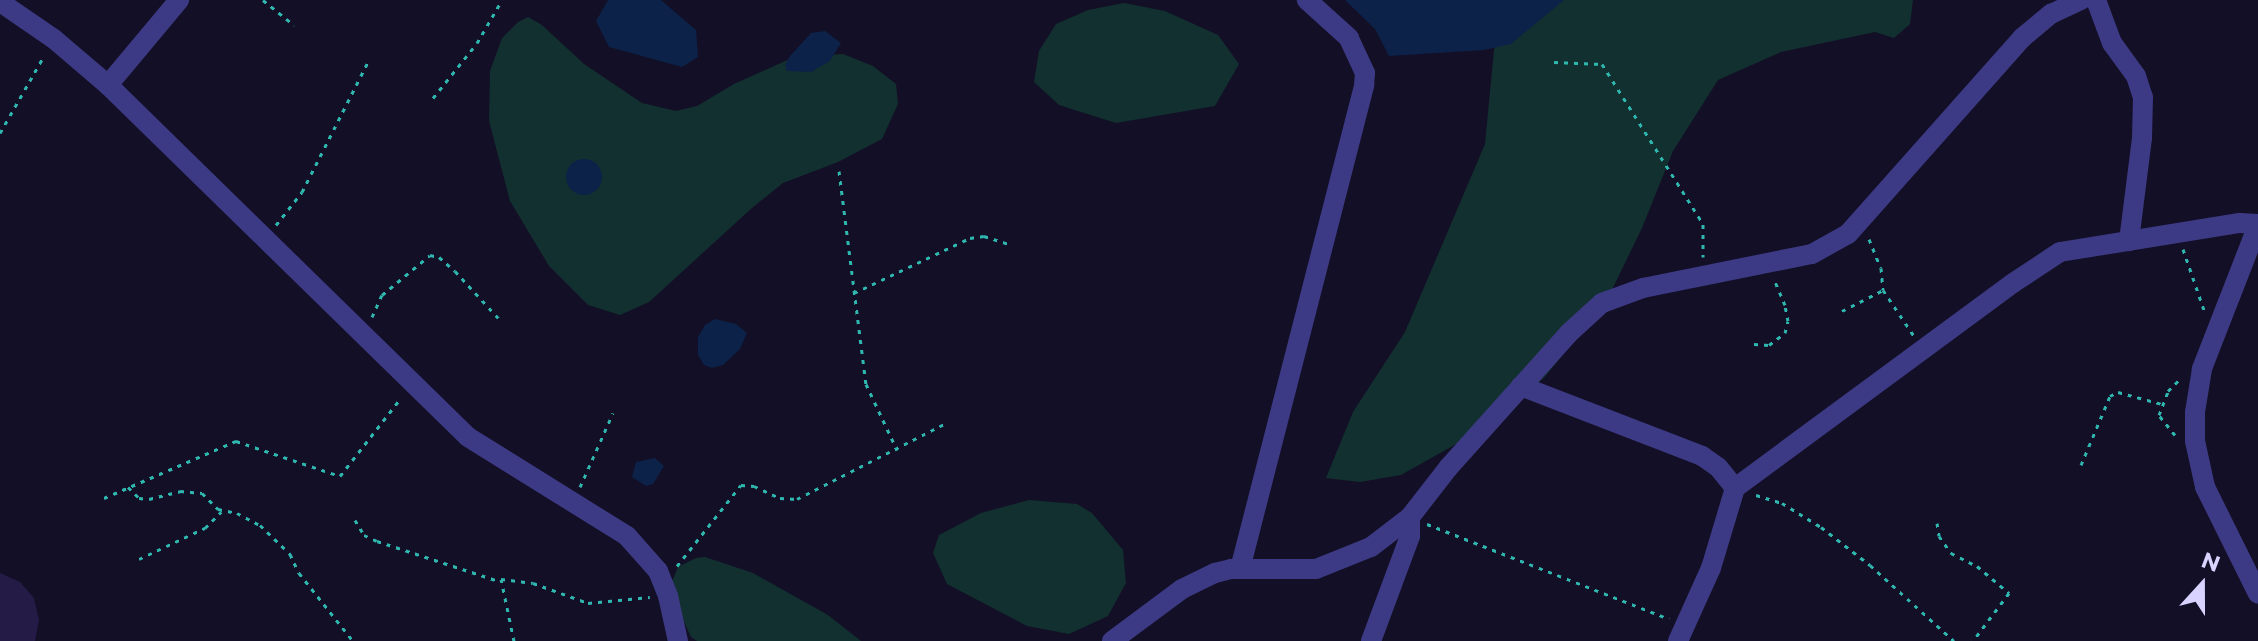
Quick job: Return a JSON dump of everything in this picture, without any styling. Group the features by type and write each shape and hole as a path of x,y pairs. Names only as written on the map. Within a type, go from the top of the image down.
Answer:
{"street":[{"path":"108,85 179,0"},
{"path":"1240,569 1364,85 1365,73 1349,38 1307,0"},
{"path":"1112,641 1182,589 1215,573 1240,569 1316,569 1371,547 1410,517 1448,468 1521,386 1569,333 1602,303 1643,288 1767,264 1829,247 1857,223 2022,38 2051,14 2081,0"},
{"path":"2096,0 2112,43 2136,76 2143,97 2129,241"},
{"path":"0,2 54,39 108,85 468,437 627,536 646,555 664,584 678,641"},
{"path":"1683,634 1711,568 1735,488 1923,347 2060,252 2240,223 2258,224 2202,369 2195,412 2195,441 2205,487 2258,594"},
{"path":"1521,386 1702,456 1718,467 1735,488"},
{"path":"1371,641 1410,536 1410,517"}],"path":[{"path":"263,0 294,25"},
{"path":"433,98 477,43 502,0"},
{"path":"0,133 54,39"},
{"path":"265,240 302,192 368,62"},
{"path":"1554,62 1602,64 1703,224 1703,276"},
{"path":"839,171 866,384 897,450"},
{"path":"1857,223 1868,236 1881,268 1883,290 1923,347"},
{"path":"2178,234 2204,313 2221,320"},
{"path":"853,293 970,238 984,236 1011,245"},
{"path":"364,335 382,295 430,255 439,257 455,271 500,320"},
{"path":"1754,344 1761,346 1778,340 1785,333 1788,321 1785,305 1767,264"},
{"path":"1842,311 1883,290"},
{"path":"2195,441 2175,435 2159,415 2162,404 2177,381 2202,369"},
{"path":"104,498 236,441 340,476 414,383"},
{"path":"2081,465 2110,396 2118,392 2162,404"},
{"path":"573,500 613,413"},
{"path":"355,520 359,531 377,541 501,581 533,583 588,603 638,600 664,584 741,485 754,486 780,498 797,499 948,422"},
{"path":"128,487 139,498 149,499 180,491 202,493 222,511 249,518 277,540 353,641"},
{"path":"1735,488 1782,503 1821,527 1870,565 1954,641"},
{"path":"139,559 205,528 222,511"},
{"path":"1410,517 1683,634"},
{"path":"1937,523 1939,536 1951,553 1977,566 2009,593 1973,641"},
{"path":"501,581 514,641"}],"green space":[{"path":"1512,0 1913,0 1910,24 1894,38 1875,32 1781,52 1718,80 1673,151 1642,228 1607,300 1544,378 1483,429 1401,475 1360,482 1326,478 1353,412 1405,332 1485,144 1494,50"},
{"path":"1124,3 1165,11 1218,35 1239,64 1215,106 1116,123 1059,105 1034,82 1039,51 1056,24 1088,10"},
{"path":"528,17 542,25 584,64 642,103 676,111 697,106 734,84 794,57 843,54 873,66 896,84 898,104 882,139 838,162 783,183 649,302 620,315 588,305 549,266 510,201 489,121 490,71 502,38"},
{"path":"1029,500 1077,504 1092,513 1123,550 1126,583 1108,616 1069,634 1027,626 947,584 933,553 939,535 981,513"},
{"path":"705,557 753,573 828,615 861,641 697,641 691,637 669,589 678,567"}],"water":[{"path":"608,0 661,0 696,30 698,57 682,67 609,47 596,21"},
{"path":"1345,0 1564,0 1511,44 1484,50 1389,56 1375,29"},
{"path":"825,31 841,43 830,61 811,72 787,71 785,65 790,56 811,33"},
{"path":"584,159 596,165 602,177 596,189 584,195 572,189 566,177 572,165"},
{"path":"715,319 736,324 747,333 740,349 723,365 712,368 704,365 698,355 698,337 705,325"},
{"path":"655,458 664,466 653,484 646,486 632,477 636,462"}],"building":[{"path":"0,573 20,582 34,598 39,620 35,641 0,641"}]}
